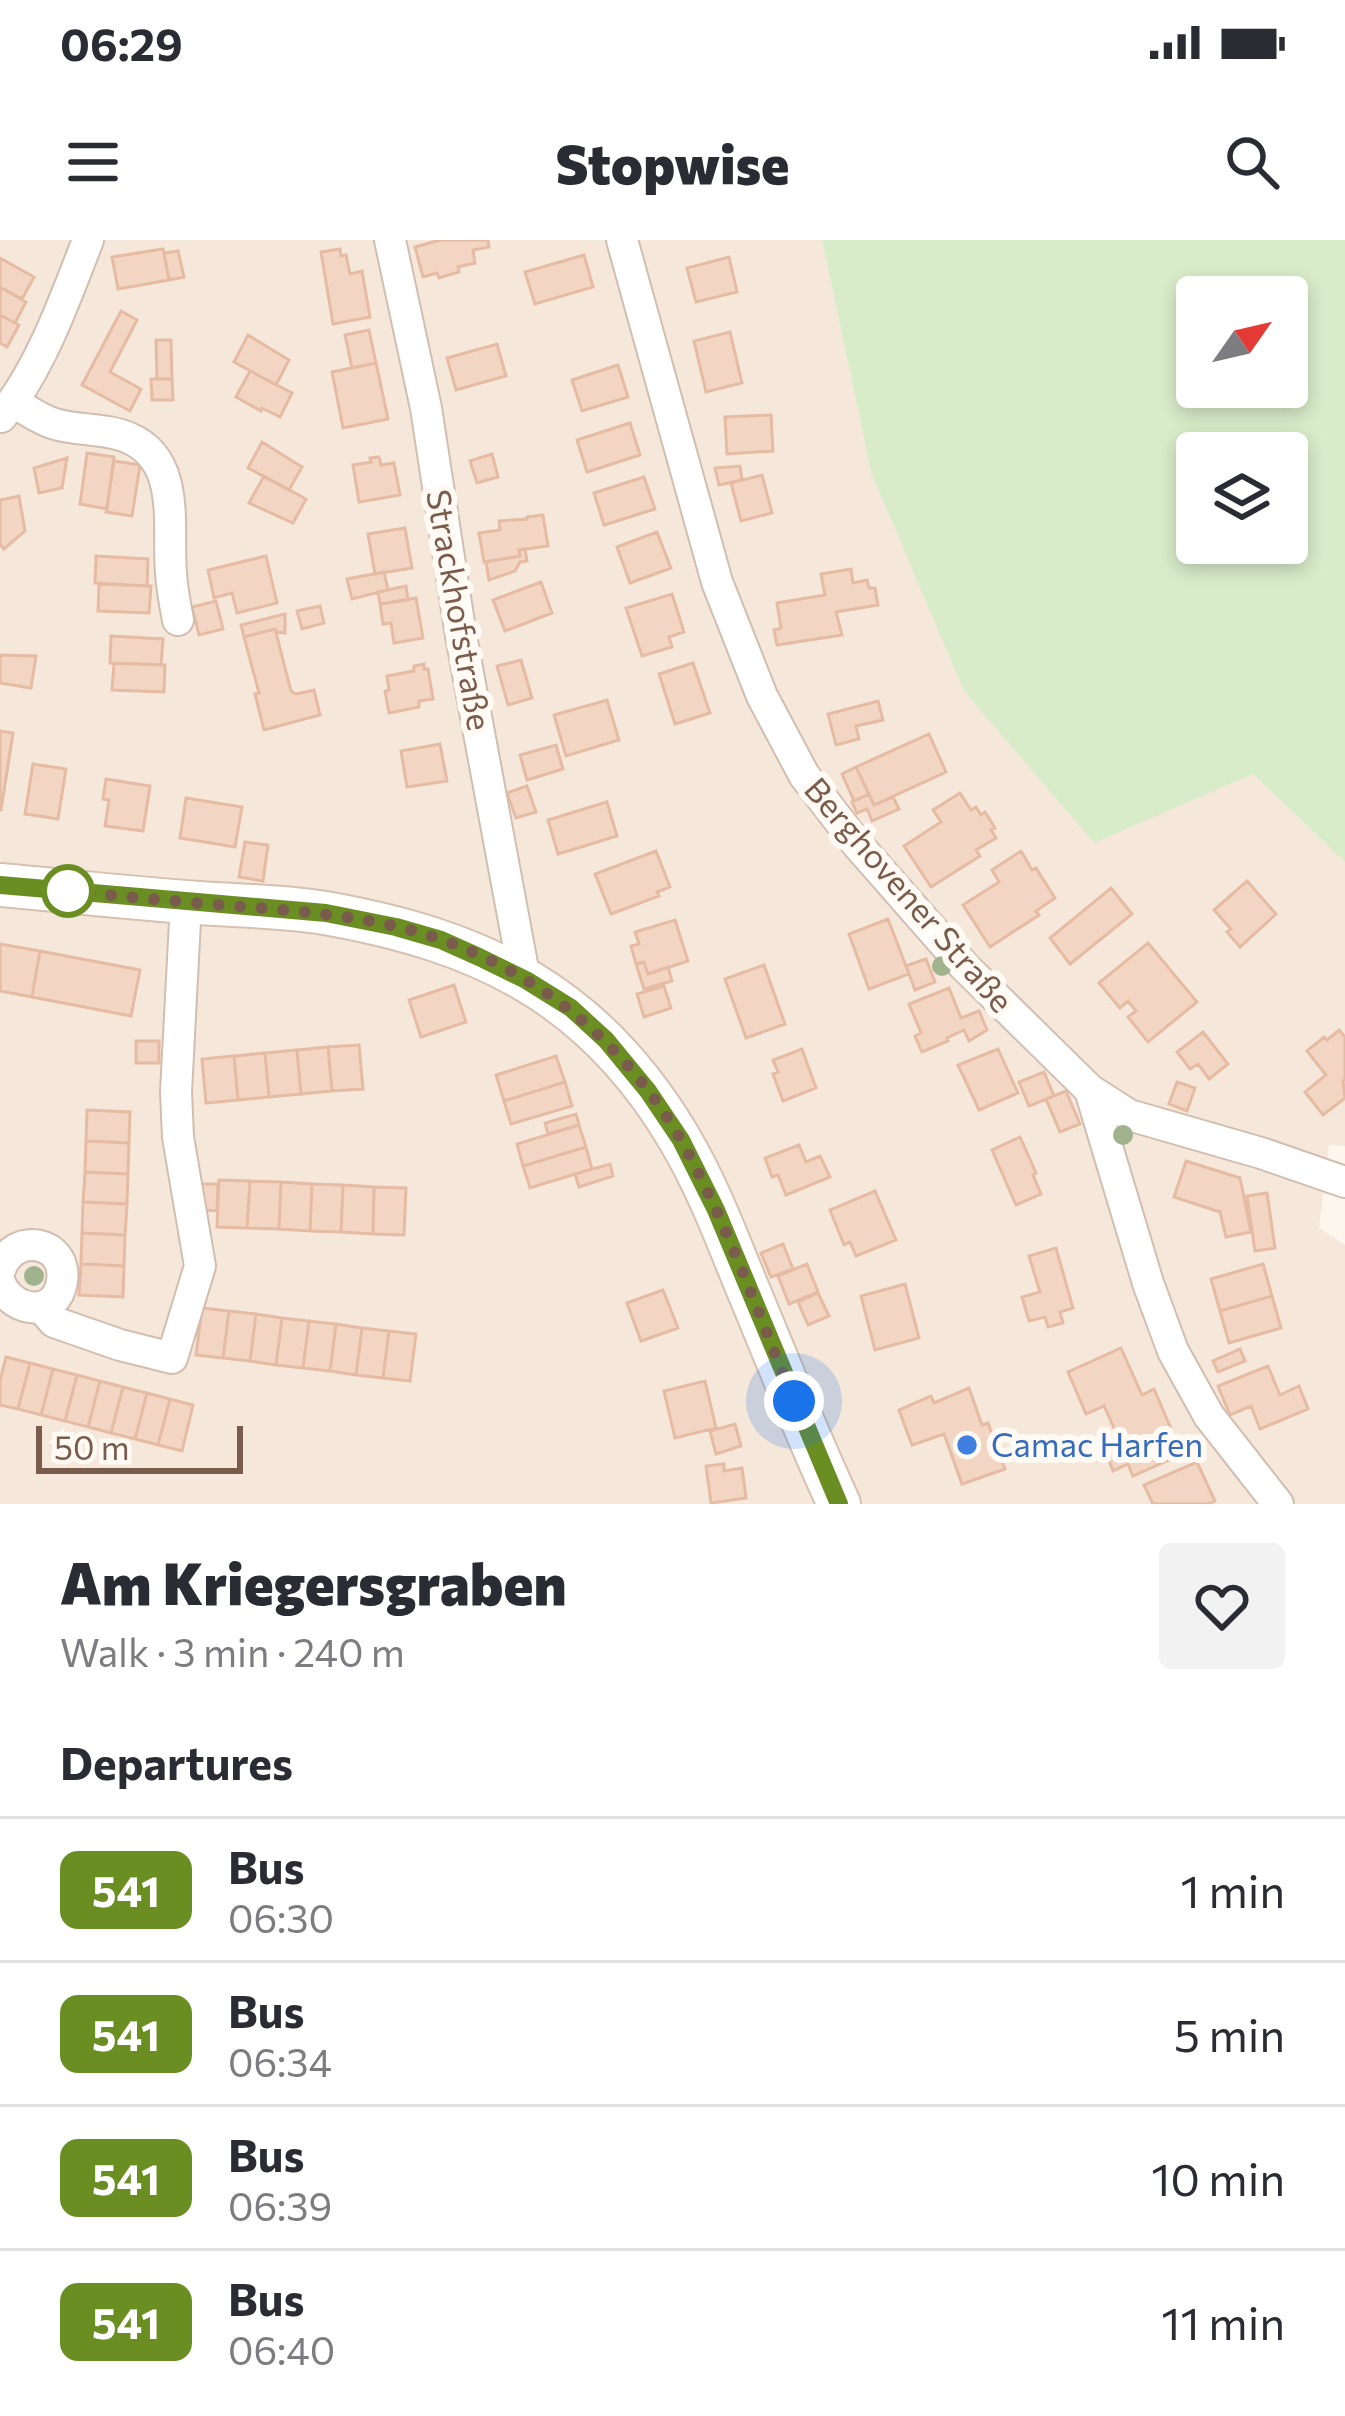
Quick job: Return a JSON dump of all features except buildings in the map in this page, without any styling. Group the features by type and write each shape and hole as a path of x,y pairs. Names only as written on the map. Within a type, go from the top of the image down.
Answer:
{"main road":[{"path":"0,885 326,913 396,927 441,940 526,980 571,1008 606,1040 681,1140 716,1210 838,1504"}],"street":[{"path":"88,240 58,316 6,410 52,424 126,436 147,448 169,491 171,577 178,620"},
{"name":"Strackhofstraße","path":"389,240 426,408 461,636 526,980"},
{"name":"Berghovener Straße","path":"622,240 717,582 762,696 804,776 857,844 964,966 1090,1090 1173,1351 1209,1416 1278,1504"},
{"path":"41,1306 53,1322 172,1358 200,1266 178,1137 176,1093 186,902"},
{"path":"1090,1090 1129,1115 1345,1182"},
{"path":"0,1270 9,1253 28,1244 56,1256 63,1275 50,1302 30,1308 10,1300 0,1282"}],"shaded area":[{"path":"0,240 822,240 871,472 1093,842 1253,774 1345,862 1345,1146 1329,1145 1319,1228 1345,1245 1345,1504 0,1504"}],"green space":[{"path":"822,240 1345,240 1345,862 1253,774 1094,843 964,691 871,472"}],"bus line":[{"name":"541","path":"0,885 326,913 396,927 479,957 571,1008 606,1040 681,1140 716,1210 839,1504"}],"place":[{"name":"Camac Harfen","path":"967,1445"}],"route":[{"path":"68,891 326,913 396,927 479,957 571,1008 606,1040 681,1140 716,1210 794,1401"}]}
